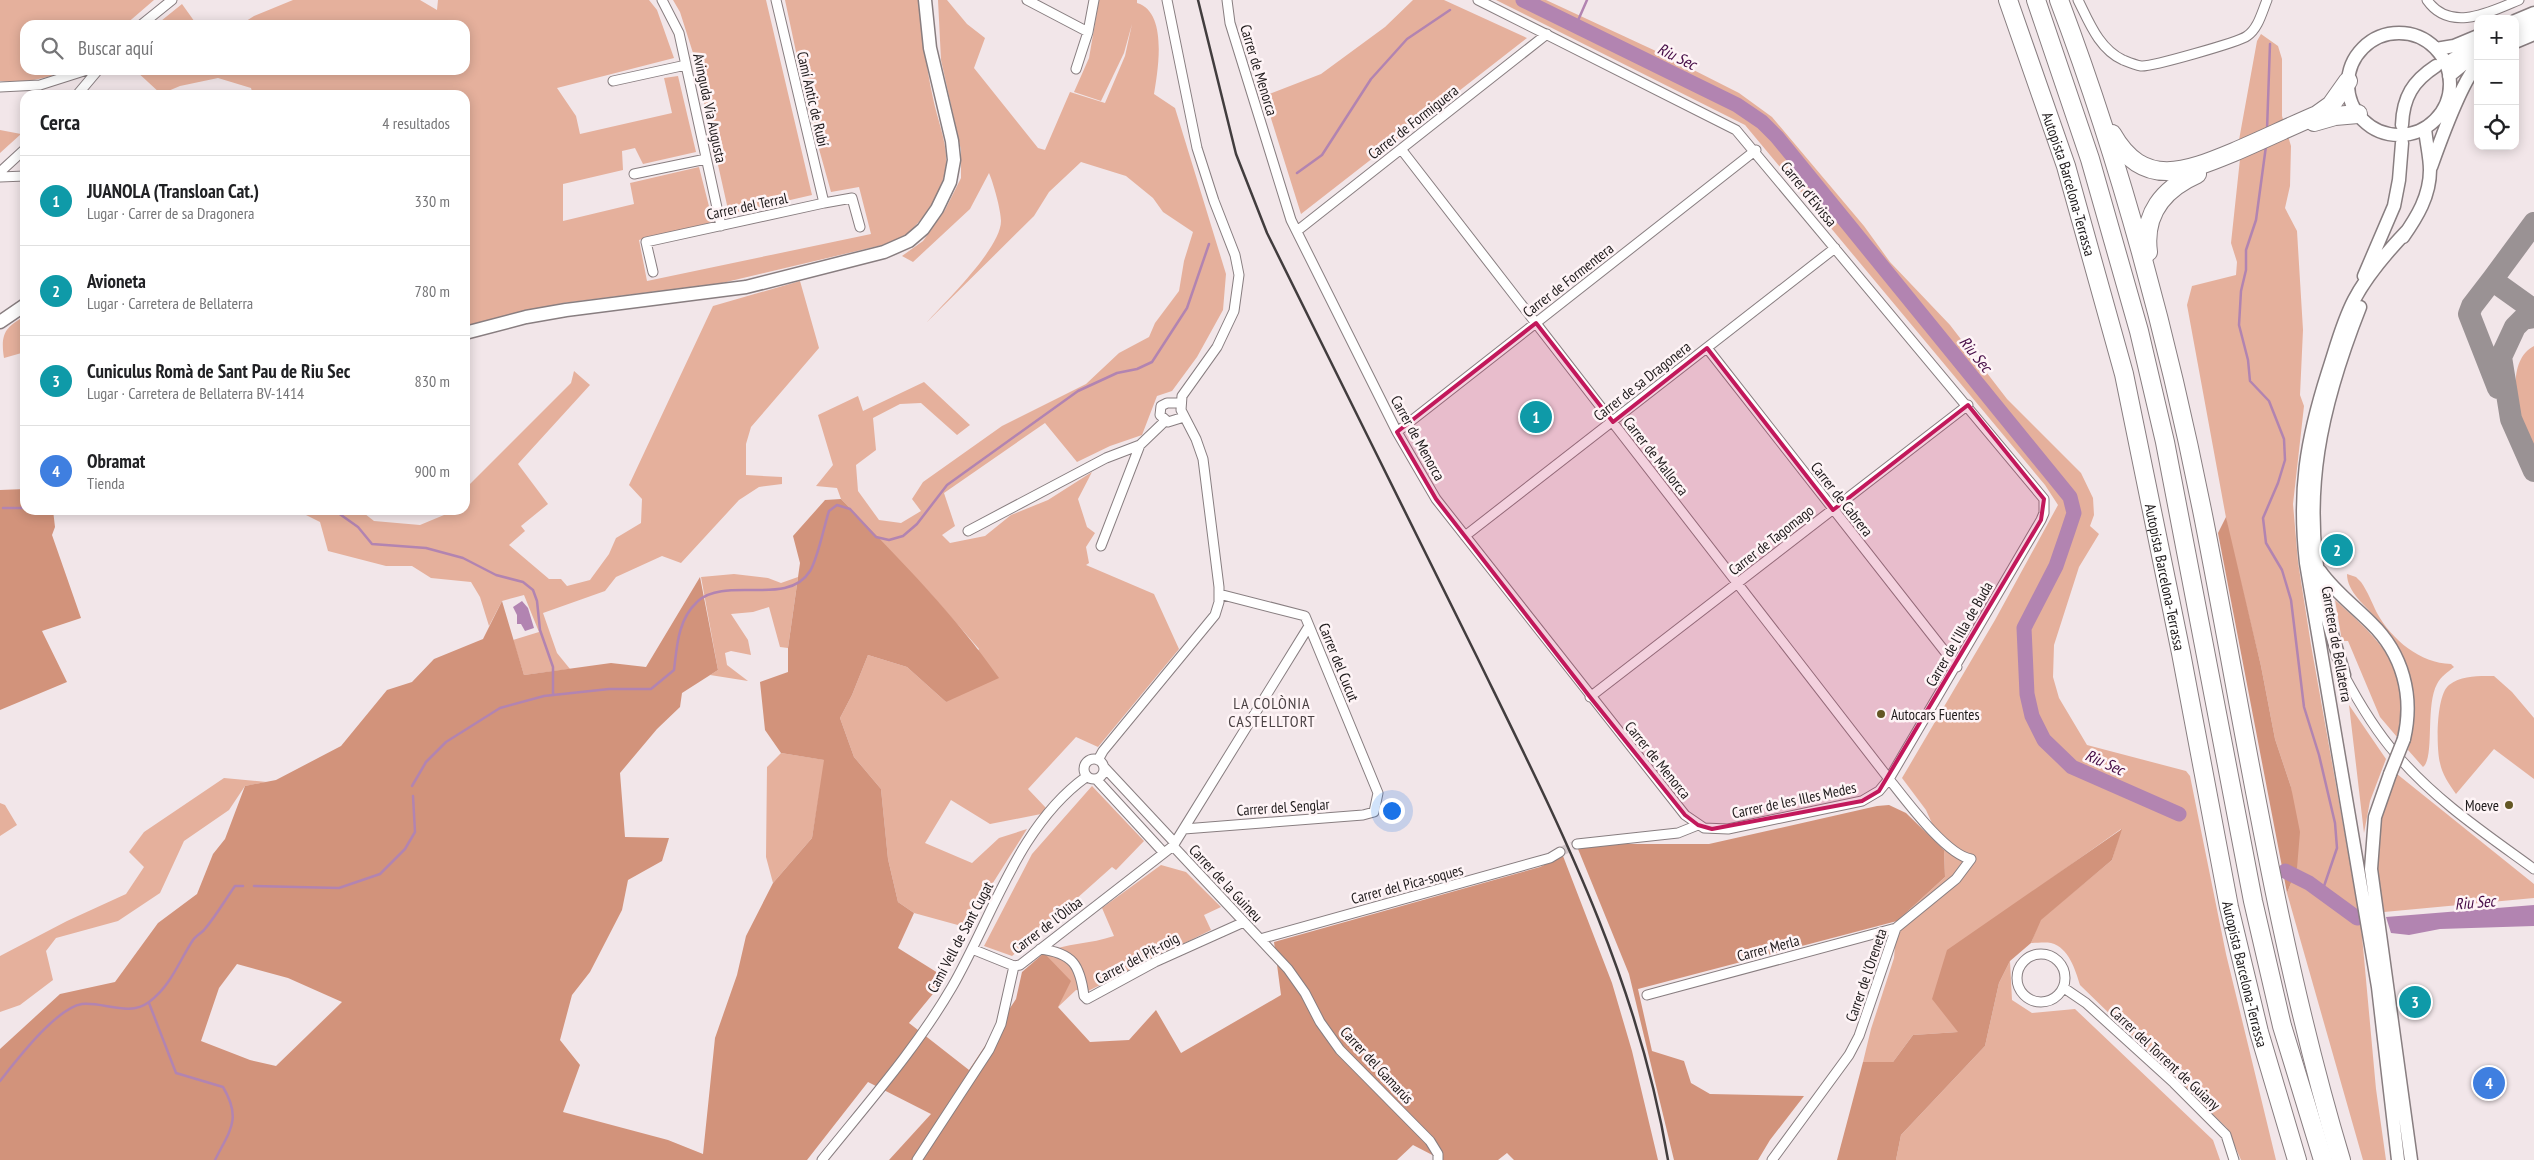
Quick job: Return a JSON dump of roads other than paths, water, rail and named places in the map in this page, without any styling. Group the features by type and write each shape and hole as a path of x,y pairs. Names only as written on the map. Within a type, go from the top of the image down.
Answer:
{"highway":[{"name":"Autopista Barcelona-Terrassa","path":"2008,0 2066,166 2124,374 2181,653 2225,889 2259,1032 2297,1160"},
{"name":"Autopista Barcelona-Terrassa","path":"2037,0 2090,159 2139,331 2165,442 2253,901 2282,1026 2323,1160"},
{"path":"2058,0 2112,134 2127,155 2139,164 2164,172 2180,171 2244,150"},
{"path":"2080,57 2125,196 2154,300 2204,519 2285,944 2313,1061 2341,1160"},
{"path":"2154,300 2147,233 2156,204 2171,187 2244,150 2295,127 2325,110 2348,81"},
{"path":"2295,127 2335,116 2358,114"},
{"path":"2259,1032 2268,1091 2285,1160"}],"street":[{"path":"147,20 172,0"},
{"name":"Avinguda Via Augusta","path":"662,0 679,33 721,226"},
{"name":"Camí Antic de Rubí","path":"776,0 824,203"},
{"path":"470,332 558,311 746,287 884,252 909,241 923,229 937,209 950,182 954,164 954,147 930,48 925,0"},
{"path":"932,0 934,62"},
{"path":"1027,0 1088,32"},
{"path":"1076,69 1088,32 1094,0"},
{"path":"1101,764 1091,759 1085,764 1083,769 1086,777 1096,780 1103,774 1101,764 1103,751 1142,701 1215,615 1219,594 1203,459 1196,439 1180,410 1182,396 1217,347 1234,311 1239,275 1235,255 1214,201 1197,148 1166,0"},
{"name":"Carrer de Menorca","path":"1227,0 1231,26 1291,220 1397,432 1436,499 1685,816 1698,825"},
{"name":"Carrer d'Eivissa","path":"1478,0 1736,130 1756,150 2044,499"},
{"path":"2078,0 2094,32 2106,49 2122,60 2141,66 2158,64 2246,38 2253,31 2267,0"},
{"path":"2427,0 2444,14 2461,18 2478,17 2519,0"},
{"path":"2519,19 2534,13"},
{"path":"2519,29 2534,23"},
{"name":"Carrer de Formiguera","path":"1296,231 1547,34"},
{"path":"2395,34 2410,35 2424,40 2436,49 2445,61 2449,76 2450,91 2445,105 2437,118 2425,128 2403,134 2393,134 2377,130 2358,114 2352,102 2348,81 2352,66 2360,52 2379,38 2395,34"},
{"path":"2519,40 2534,34"},
{"path":"2436,49 2454,46 2474,38"},
{"path":"2453,59 2474,50"},
{"path":"2449,76 2466,62 2474,59"},
{"path":"613,81 686,65"},
{"path":"2360,290 2395,200 2403,134 2402,110 2408,92 2421,76 2436,66"},
{"path":"2430,169 2450,119 2474,69"},
{"path":"0,87 40,85 71,75"},
{"path":"81,90 94,75"},
{"name":"Carretera de Bellaterra","path":"2412,1160 2371,869 2375,816 2404,739 2408,715 2408,698 2404,676 2395,654 2379,631 2331,586 2317,566 2312,503 2314,469 2326,411 2361,304 2374,278 2418,215 2425,199 2430,169 2425,128"},
{"path":"2403,134 2422,150 2430,169"},
{"name":"Carrer de Mallorca","path":"1401,149 1889,779"},
{"name":"Carrer de Formentera","path":"1397,432 1756,150"},
{"path":"0,172 20,154"},
{"path":"634,174 706,159"},
{"path":"0,177 20,176"},
{"name":"Carrer del Terral","path":"653,272 646,242 824,203 852,198 860,227"},
{"name":"Carretera de Bellaterra","path":"2398,1160 2391,1085 2363,892 2312,598 2303,533 2302,507 2306,455 2325,380 2343,326 2360,290 2393,246 2407,231"},
{"name":"Carrer de sa Dragonera","path":"1465,536 1835,248"},
{"path":"0,322 20,308"},
{"name":"Carrer de Cabrera","path":"1707,348 1957,667"},
{"path":"1181,403 1167,403 1161,406 1160,415 1165,421 1172,422 1184,417"},
{"name":"Carrer de Tagomago","path":"1590,697 1968,405"},
{"path":"968,531 1106,458 1140,445 1165,421"},
{"path":"1101,546 1140,445"},
{"name":"Carrer de l'Illa de Buda","path":"1889,779 1957,667 2041,520 2044,513 2044,499"},
{"path":"2317,566 2333,640 2344,675"},
{"name":"Carrer del Cucut","path":"1219,594 1305,616 1378,793 1378,802"},
{"path":"2312,598 2324,635 2344,675 2365,713 2396,755 2460,814 2534,869"},
{"name":"Carrer de l'Òliba","path":"917,1160 989,1050 1000,1024 1014,966 1020,965 1174,845 1309,626"},
{"name":"Carrer de la Guineu","path":"1101,764 1260,939"},
{"name":"Camí Vell de Sant Cugat","path":"822,1160 902,1062 952,988 1025,847 1057,804 1071,788 1086,777"},
{"name":"Carrer de les Illes Medes","path":"1698,825 1704,828 1728,829 1862,801 1873,796 1889,779"},
{"name":"Carrer de l'Oreneta","path":"1772,1160 1843,1063 1859,1036 1896,928 1956,879 1971,859 1960,855 1930,828 1889,779"},
{"name":"Carrer de la Guineu","path":"1096,780 1164,853"},
{"name":"Carrer del Senglar","path":"1184,829 1363,815 1374,812 1378,802"},
{"path":"1577,844 1586,841 1678,833 1698,825"},
{"name":"Carrer del Pica-soques","path":"1260,939 1550,858 1560,852"},
{"name":"Carrer del Pit-roig","path":"1040,949 1059,951 1067,956 1078,970 1084,996 1087,999 1155,962 1244,922"},
{"name":"Carrer Merla","path":"1646,995 1896,928"},
{"name":"Carrer del Gamarús","path":"1260,939 1294,977 1305,993 1320,1022 1340,1050 1430,1141 1438,1157 1446,1160"},
{"path":"972,949 1014,966"},
{"path":"2042,954 2053,957 2064,970 2066,978 2064,988 2052,1000 2042,1002 2032,1000 2024,996 2019,988 2017,978 2019,969 2032,956 2042,954"},
{"name":"Carrer del Torrent de Guiany","path":"2064,988 2086,1002 2226,1135 2234,1160"}],"waterway":[{"name":"Riu Sec","path":"1523,0 1737,105 1762,122 1777,137 2070,497 2074,513 2056,566 2024,628 2027,694 2032,716 2044,740 2072,767 2179,814"},
{"path":"1576,25 1587,0"},
{"path":"1297,173 1322,155 1371,79 1407,39 1450,10"},
{"path":"2267,130 2270,44"},
{"path":"2266,146 2256,220 2246,250 2246,270 2241,291 2239,325 2248,360 2250,381 2269,401 2284,439 2285,460 2278,483 2263,518 2266,543 2282,570 2291,600 2304,707 2319,755 2335,823 2337,848 2322,892"},
{"path":"698,601 710,594 724,591 772,590 800,582 813,565 829,511 837,505 850,509 876,537 889,540 903,536 917,524 947,485 1078,391 1117,373 1137,369 1152,362 1187,308 1209,244"},
{"path":"3,508 20,508"},
{"path":"341,515 358,527 372,544 426,548 463,558 496,575 523,582 533,590 537,601 540,630 553,667 553,695"},
{"path":"412,786 426,762 446,742 500,708 544,696 609,689 651,689 674,670 682,625 697,602"},
{"path":"254,886 339,888 380,874 405,849 415,832 413,796"},
{"name":"Riu Sec","path":"2285,871 2309,883 2357,918"},
{"path":"0,1081 37,1036 60,1015 72,1008 82,1004 125,1009 133,1008 141,1006 157,996 169,981 193,940 208,925 235,886 243,886"},
{"path":"149,1003 176,1073 223,1087 229,1098 233,1116 232,1124 215,1160"}],"tunnel":[{"path":"1560,852 1577,844"}],"railway":[{"path":"1198,0 1236,154 1267,233 1537,780 1591,901 1615,963 1636,1027 1654,1092 1668,1160"}],"place":[{"name":"JUANOLA (Transloan Cat.)","path":"1536,417"},
{"name":"Avioneta","path":"2337,550"},
{"name":"Autocars Fuentes","path":"1881,714"},
{"name":"Moeve","path":"2509,805"},
{"name":"Cuniculus Romà de Sant Pau de Riu Sec","path":"2415,1002"},
{"name":"Obramat","path":"2489,1083"}],"district":[{"name":"LA COLÒNIA CASTELLTORT","path":"1272,712"}]}
